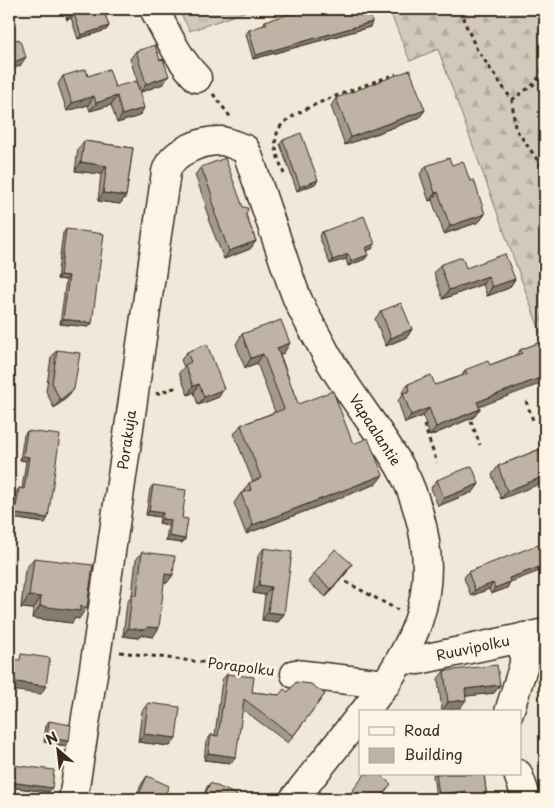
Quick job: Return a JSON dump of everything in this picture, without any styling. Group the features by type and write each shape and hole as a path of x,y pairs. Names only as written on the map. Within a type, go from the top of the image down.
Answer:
{"street":[{"path":"154,9 188,69 197,78"},
{"name":"Porakuja","path":"73,799 97,649 158,220 168,166 180,154 201,144 222,141 245,149"},
{"name":"Vapaalantie","path":"245,149 297,298 326,354 403,472 414,497 423,529 427,555 427,580 423,610 401,659 386,684 366,710"},
{"path":"510,710 535,635"},
{"name":"Ruuvipolku","path":"401,659 418,660 535,635"},
{"path":"295,674 386,684"},
{"path":"294,799 359,717"},
{"path":"519,776 527,799"}],"path":[{"path":"463,9 465,23 476,48 512,100 515,128 545,167"},
{"path":"541,9 545,11"},
{"path":"9,15 10,20"},
{"path":"512,100 534,84 545,69"},
{"path":"284,174 274,146 278,130 288,118 304,109 396,74"},
{"path":"197,78 210,90 231,116 245,149"},
{"path":"526,401 534,423"},
{"path":"471,421 480,445"},
{"path":"424,425 437,463"},
{"path":"346,582 383,603 419,620"},
{"name":"Porapolku","path":"97,649 295,674"}],"green space":[{"path":"196,9 252,9 190,31 181,14"},
{"path":"389,9 545,9 545,345 438,49 410,61"}],"building":[{"path":"67,9 103,9 109,26 81,35 74,14 69,15"},
{"path":"308,9 369,9 372,22 256,55 249,30 267,24 265,21"},
{"path":"19,39 26,57 9,64 9,42"},
{"path":"155,45 160,60 163,59 169,76 146,84 136,51"},
{"path":"86,69 88,76 109,69 115,87 136,81 144,108 122,115 117,96 96,103 94,96 72,103 63,76"},
{"path":"410,70 425,110 351,137 336,98"},
{"path":"301,133 318,180 300,187 283,140"},
{"path":"84,141 133,148 126,196 103,193 107,166 81,162"},
{"path":"225,158 243,207 248,208 246,215 256,241 229,251 214,211 211,199 213,198 201,167"},
{"path":"449,158 452,165 463,161 470,181 474,180 485,214 450,226 438,192 435,193 426,166"},
{"path":"364,216 375,244 365,248 368,255 351,261 348,254 333,260 322,232"},
{"path":"66,229 104,234 92,323 63,319 69,276 60,275"},
{"path":"505,254 515,279 492,287 488,276 449,290 440,265 462,257 466,268"},
{"path":"401,303 412,329 391,338 381,311"},
{"path":"281,320 290,343 277,348 298,404 333,391 353,444 368,438 383,475 253,525 241,493 251,490 249,483 261,478 241,425 284,409 263,354 251,358 242,334"},
{"path":"543,341 545,346 545,376 477,402 480,409 436,427 429,408 411,415 403,393 410,391 408,384 431,375 435,385 467,374 465,370 488,361 490,365 522,353 520,350"},
{"path":"207,344 224,389 204,397 199,384 193,386 185,365 191,362 187,352"},
{"path":"57,350 80,353 74,389 60,400 52,383"},
{"path":"27,431 60,435 48,518 15,514 19,488 24,489 29,457 23,456"},
{"path":"545,447 545,476 507,491 498,466"},
{"path":"472,466 479,484 444,498 437,480"},
{"path":"153,485 186,490 182,518 188,519 185,539 169,536 171,520 162,519 163,513 149,511"},
{"path":"545,543 545,565 509,578 510,582 495,588 493,583 475,590 468,572"},
{"path":"264,548 292,552 284,614 268,612 271,587 259,585"},
{"path":"335,549 352,564 331,589 314,574"},
{"path":"142,552 175,556 173,575 165,574 159,628 148,627 144,630 128,628 132,595 137,595"},
{"path":"34,558 93,565 87,607 80,606 80,611 40,606 41,597 29,596"},
{"path":"21,654 50,658 46,686 9,681 9,659 20,660"},
{"path":"497,665 500,685 465,689 466,700 448,702 444,671"},
{"path":"227,674 254,677 252,692 279,695 284,689 288,692 296,682 311,684 325,694 293,736 244,699 236,757 208,753 211,735 218,736"},
{"path":"148,703 180,707 176,738 144,734"},
{"path":"49,721 71,725 69,741 47,738"},
{"path":"12,765 54,770 52,788 10,782"},
{"path":"147,776 169,786 163,799 137,799"},
{"path":"364,776 381,776 391,784 379,799 347,798"},
{"path":"436,776 484,776 487,799 467,799 466,791 439,794"},
{"path":"210,783 237,795 235,799 203,799"}]}
